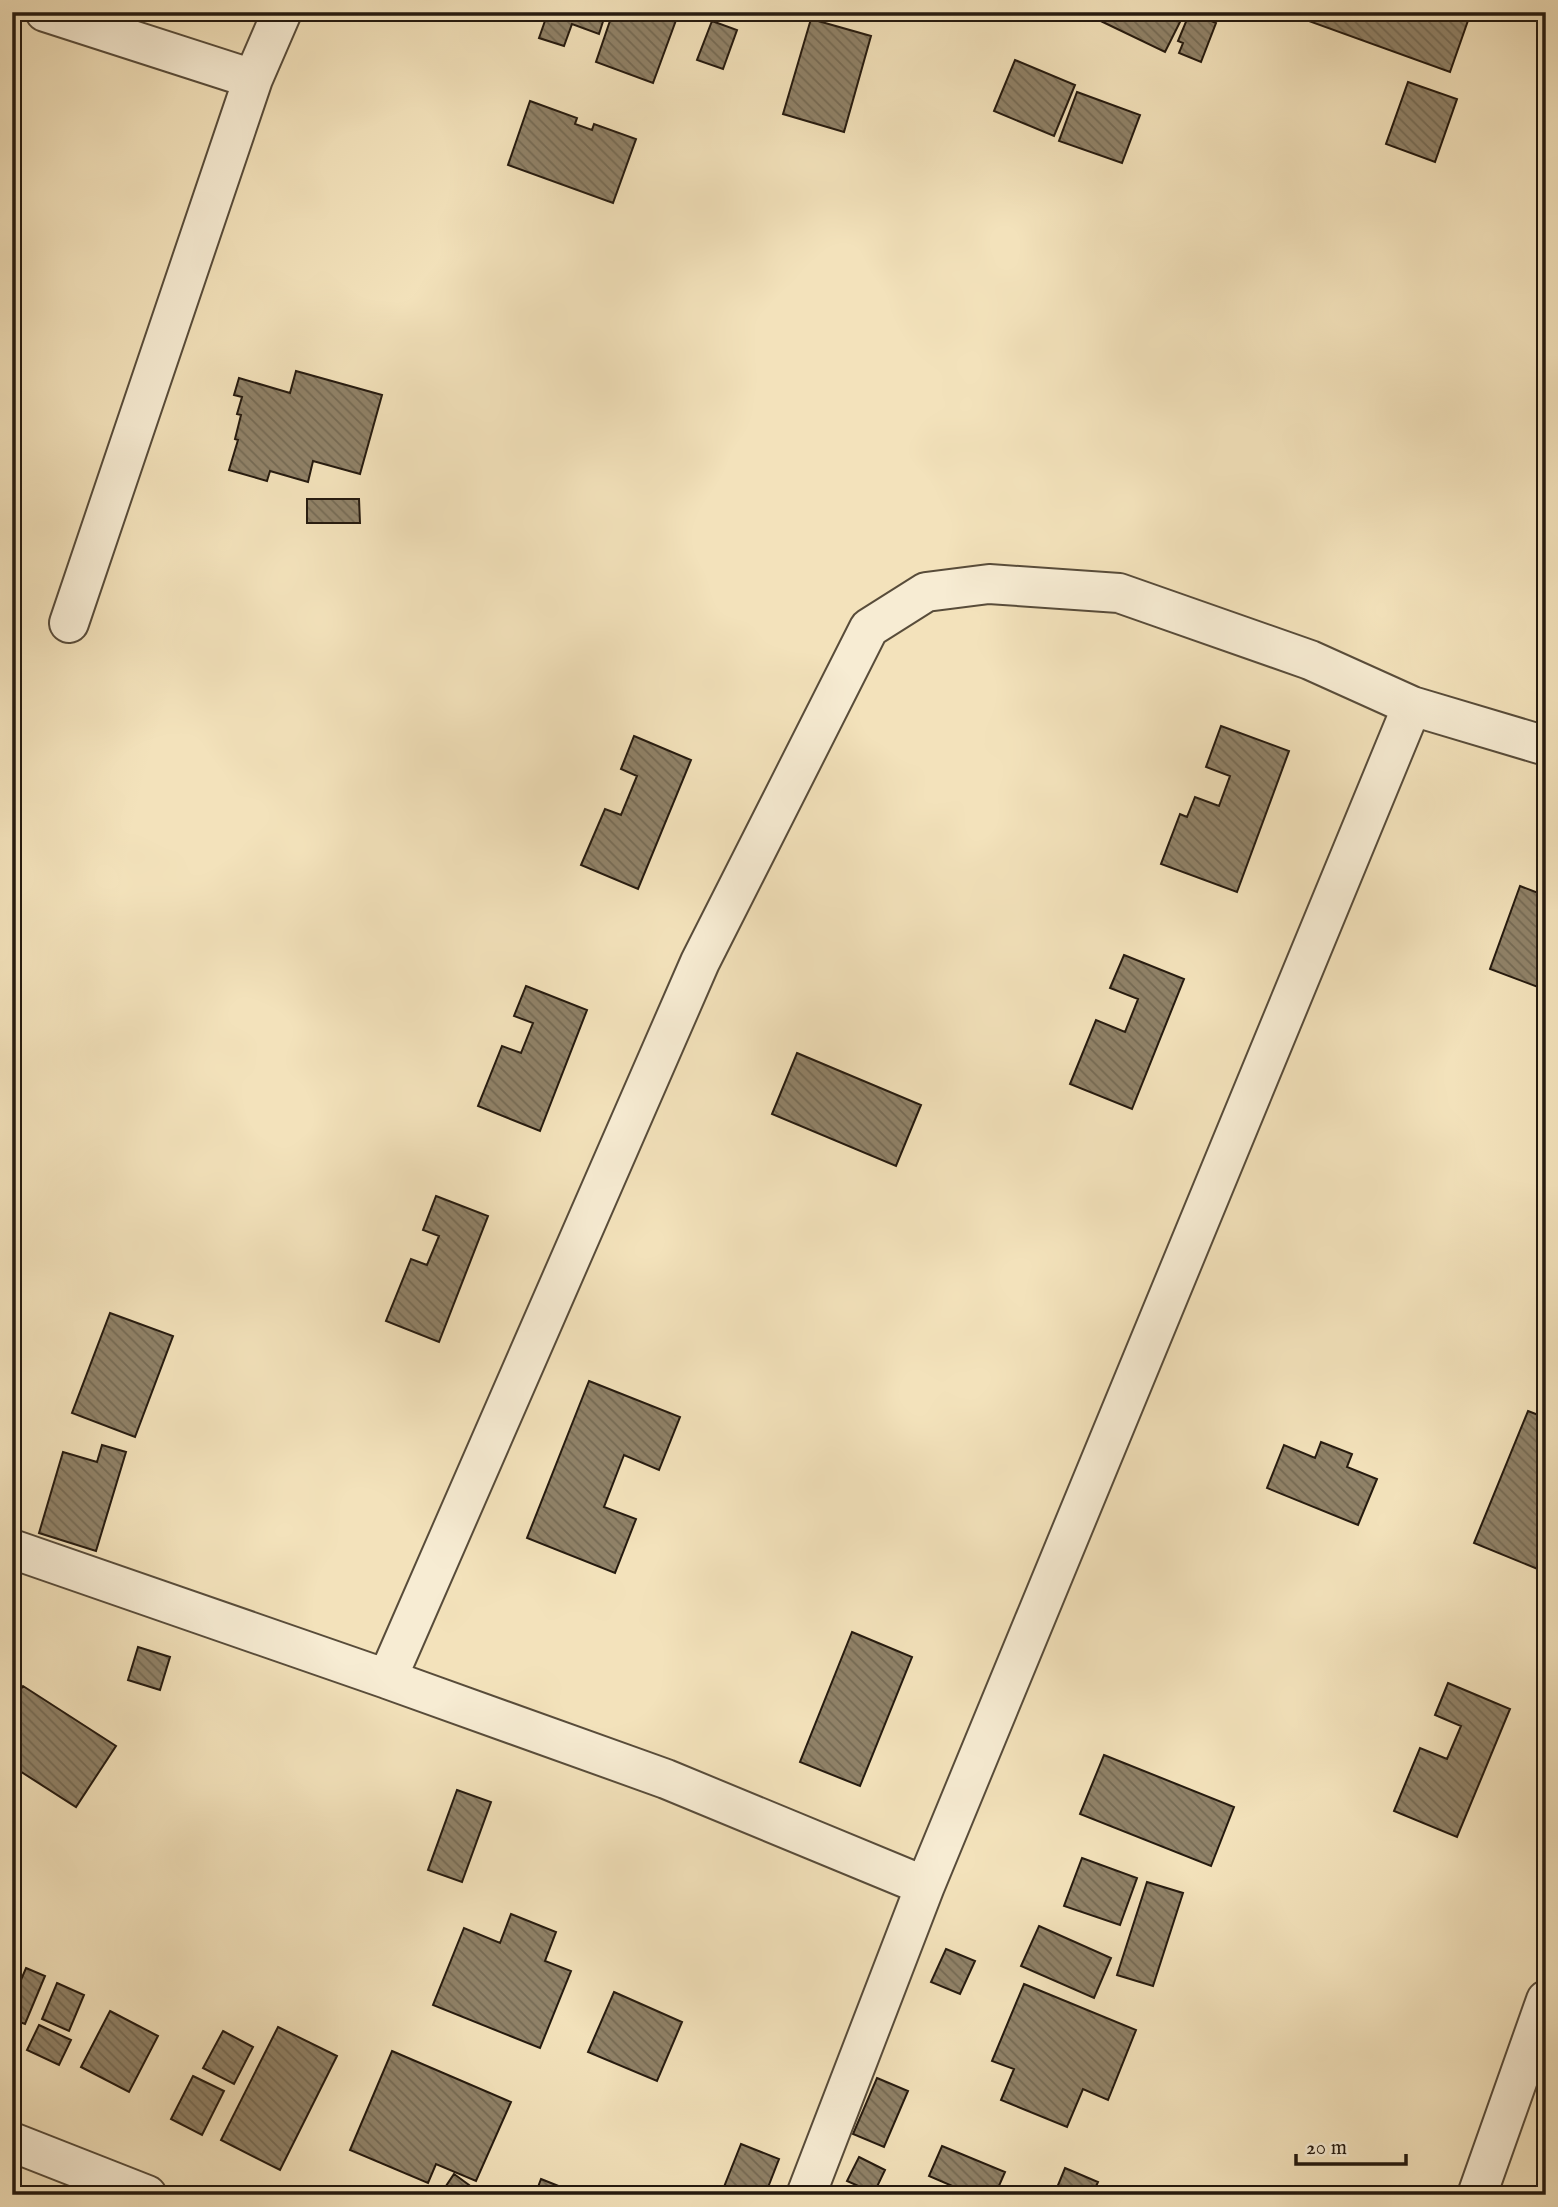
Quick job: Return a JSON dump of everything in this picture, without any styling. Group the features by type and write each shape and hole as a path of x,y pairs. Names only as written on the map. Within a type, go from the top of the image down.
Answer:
{"street":[{"path":"45,12 253,79"},
{"path":"69,623 253,79 282,12"},
{"path":"387,1679 700,962 869,628 926,592 989,584 1119,593 1310,660 1412,706 1546,746"},
{"path":"806,2195 925,1886 1412,706"},
{"path":"12,1549 666,1779 925,1886"},
{"path":"1477,2195 1546,2000"},
{"path":"12,2143 147,2195"}],"building":[{"path":"539,12 606,12 599,34 572,24 564,46 539,38 547,15"},
{"path":"613,12 679,12 653,83 596,62"},
{"path":"1082,12 1185,12 1165,52"},
{"path":"1190,12 1216,23 1201,62 1179,53 1183,43 1178,41"},
{"path":"1293,12 1471,12 1450,72 1292,15"},
{"path":"811,19 871,36 844,132 783,114"},
{"path":"712,21 737,30 723,69 697,60"},
{"path":"1015,60 1075,85 1054,136 994,111"},
{"path":"1408,82 1457,99 1435,162 1386,144"},
{"path":"1077,92 1140,115 1122,163 1059,141"},
{"path":"530,101 577,118 575,124 592,130 594,124 636,139 613,203 508,165"},
{"path":"296,371 382,395 360,474 313,461 308,482 270,471 267,481 229,470 238,440 235,439 241,415 237,414 242,397 234,395 239,378 290,393"},
{"path":"307,499 359,499 360,523 307,523"},
{"path":"1221,726 1289,751 1237,892 1161,864 1180,814 1187,817 1195,797 1219,806 1230,776 1206,767"},
{"path":"634,736 691,760 638,889 581,865 605,809 621,815 637,776 621,769"},
{"path":"1520,886 1546,896 1546,990 1490,969"},
{"path":"1124,955 1184,979 1132,1109 1070,1084 1096,1020 1125,1032 1138,999 1110,988"},
{"path":"526,986 587,1010 540,1131 478,1106 502,1046 521,1053 533,1023 514,1016"},
{"path":"797,1053 921,1105 896,1166 772,1114"},
{"path":"436,1196 488,1216 439,1342 386,1321 411,1259 427,1265 439,1236 423,1230"},
{"path":"110,1313 173,1336 135,1437 72,1413"},
{"path":"589,1381 680,1417 659,1470 624,1455 604,1507 636,1519 615,1573 527,1538"},
{"path":"1528,1411 1546,1418 1546,1557 1540,1570 1474,1543"},
{"path":"1321,1442 1352,1454 1347,1467 1377,1479 1358,1525 1267,1488 1284,1445 1315,1458"},
{"path":"102,1445 126,1452 96,1551 39,1533 63,1452 97,1462"},
{"path":"852,1632 912,1657 860,1786 800,1762"},
{"path":"138,1647 170,1657 160,1690 128,1680"},
{"path":"1448,1683 1510,1709 1457,1837 1394,1811 1420,1748 1447,1759 1461,1726 1435,1715"},
{"path":"23,1686 116,1746 76,1807 12,1766 12,1702"},
{"path":"1104,1755 1234,1807 1211,1866 1080,1814"},
{"path":"457,1790 491,1802 462,1882 428,1870"},
{"path":"1082,1858 1137,1878 1120,1925 1064,1906"},
{"path":"1147,1882 1183,1893 1153,1986 1117,1975"},
{"path":"511,1914 556,1932 545,1961 571,1971 540,2048 433,2005 464,1928 500,1943"},
{"path":"1039,1926 1111,1958 1094,1998 1021,1966"},
{"path":"946,1949 975,1961 960,1994 931,1982"},
{"path":"26,1968 45,1976 25,2024 12,2019 12,2001"},
{"path":"57,1983 84,1995 69,2031 42,2019"},
{"path":"1024,1984 1136,2030 1108,2100 1083,2089 1067,2127 1001,2100 1014,2069 992,2061"},
{"path":"614,1992 682,2022 657,2081 588,2052"},
{"path":"110,2011 158,2036 129,2092 81,2067"},
{"path":"39,2025 71,2040 59,2065 27,2050"},
{"path":"278,2027 337,2056 280,2170 221,2140"},
{"path":"223,2031 253,2047 234,2084 203,2068"},
{"path":"392,2051 511,2102 476,2181 436,2164 428,2183 350,2150"},
{"path":"193,2076 224,2091 202,2135 171,2119"},
{"path":"877,2078 908,2091 884,2147 853,2134"},
{"path":"741,2144 779,2159 765,2195 729,2195 722,2192"},
{"path":"942,2146 1005,2172 995,2195 973,2195 929,2176"},
{"path":"859,2157 885,2170 874,2193 847,2181"},
{"path":"1065,2168 1098,2182 1092,2195 1054,2195"},
{"path":"454,2174 469,2185 462,2195 440,2195"},
{"path":"541,2179 581,2195 535,2195"}]}
